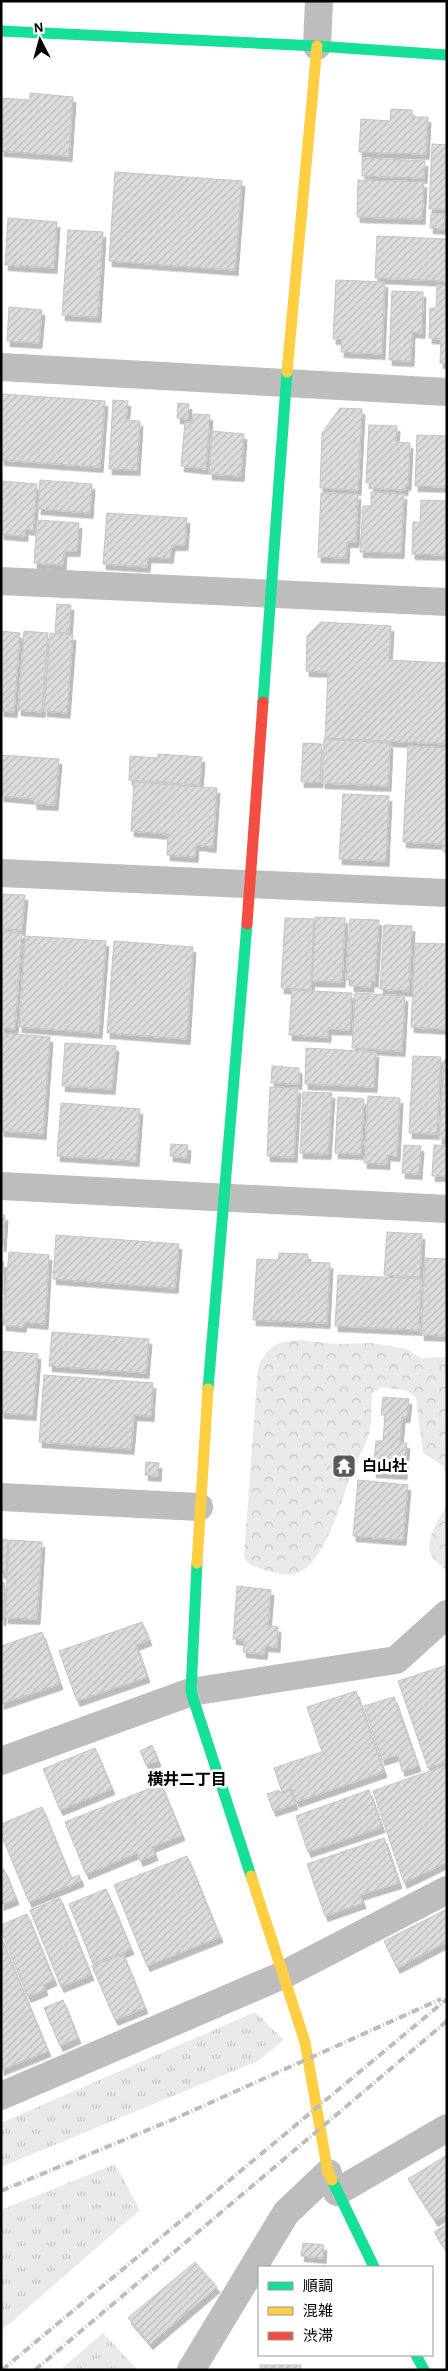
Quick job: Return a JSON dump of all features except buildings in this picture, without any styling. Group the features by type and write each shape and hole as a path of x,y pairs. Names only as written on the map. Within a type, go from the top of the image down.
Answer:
{"street":[{"path":"319,1 317,46 286,384 250,885 222,1199 198,1507 191,1692 304,2042 332,2182 374,2266"},
{"path":"1,31 447,54"},
{"path":"1,367 447,392"},
{"path":"1,581 447,602"},
{"path":"1,873 447,893"},
{"path":"1,1186 447,1210"},
{"path":"1,1497 198,1507"},
{"path":"1,1761 191,1692 396,1660 447,1614"},
{"path":"1,2096 283,1975 447,1890"},
{"path":"191,2370 286,2213 332,2182 447,2128"},
{"path":"417,2356 424,2370"}],"green space":[{"path":"300,1340 336,1344 372,1343 406,1349 422,1358 447,1357 447,1478 443,1466 423,1453 416,1398 408,1391 382,1387 372,1394 369,1435 351,1474 337,1515 323,1546 305,1569 294,1574 283,1574 270,1572 247,1563 244,1556 258,1367 266,1353 274,1346 279,1343"},
{"path":"447,1505 447,1568 445,1569 433,1558 429,1545 436,1524"},
{"path":"255,2012 284,2040 258,2061 1,2167 1,2123"},
{"path":"115,2164 140,2210 1,2331 1,2210"},
{"path":"103,2333 138,2370 60,2370"}],"railway":[{"path":"1,2191 174,2119 441,1999"},
{"path":"2,2370 447,1999"},
{"path":"35,2370 447,2021"}],"traffic: fast":[{"path":"1,31 317,46 447,55"},
{"path":"263,702 287,372"},
{"path":"208,1389 247,924"},
{"path":"197,1563 191,1692 251,1876"},
{"path":"332,2180 374,2266"},
{"path":"417,2356 424,2370"}],"traffic: slow":[{"path":"287,372 317,46"},
{"path":"197,1563 208,1389"},
{"path":"251,1876 305,2042 328,2173 332,2180"}],"traffic: jam":[{"path":"247,924 263,702"}],"place":[{"name":"白山社","path":"344,1466"}],"district":[{"name":"横井二丁目","path":"187,1780"}]}
